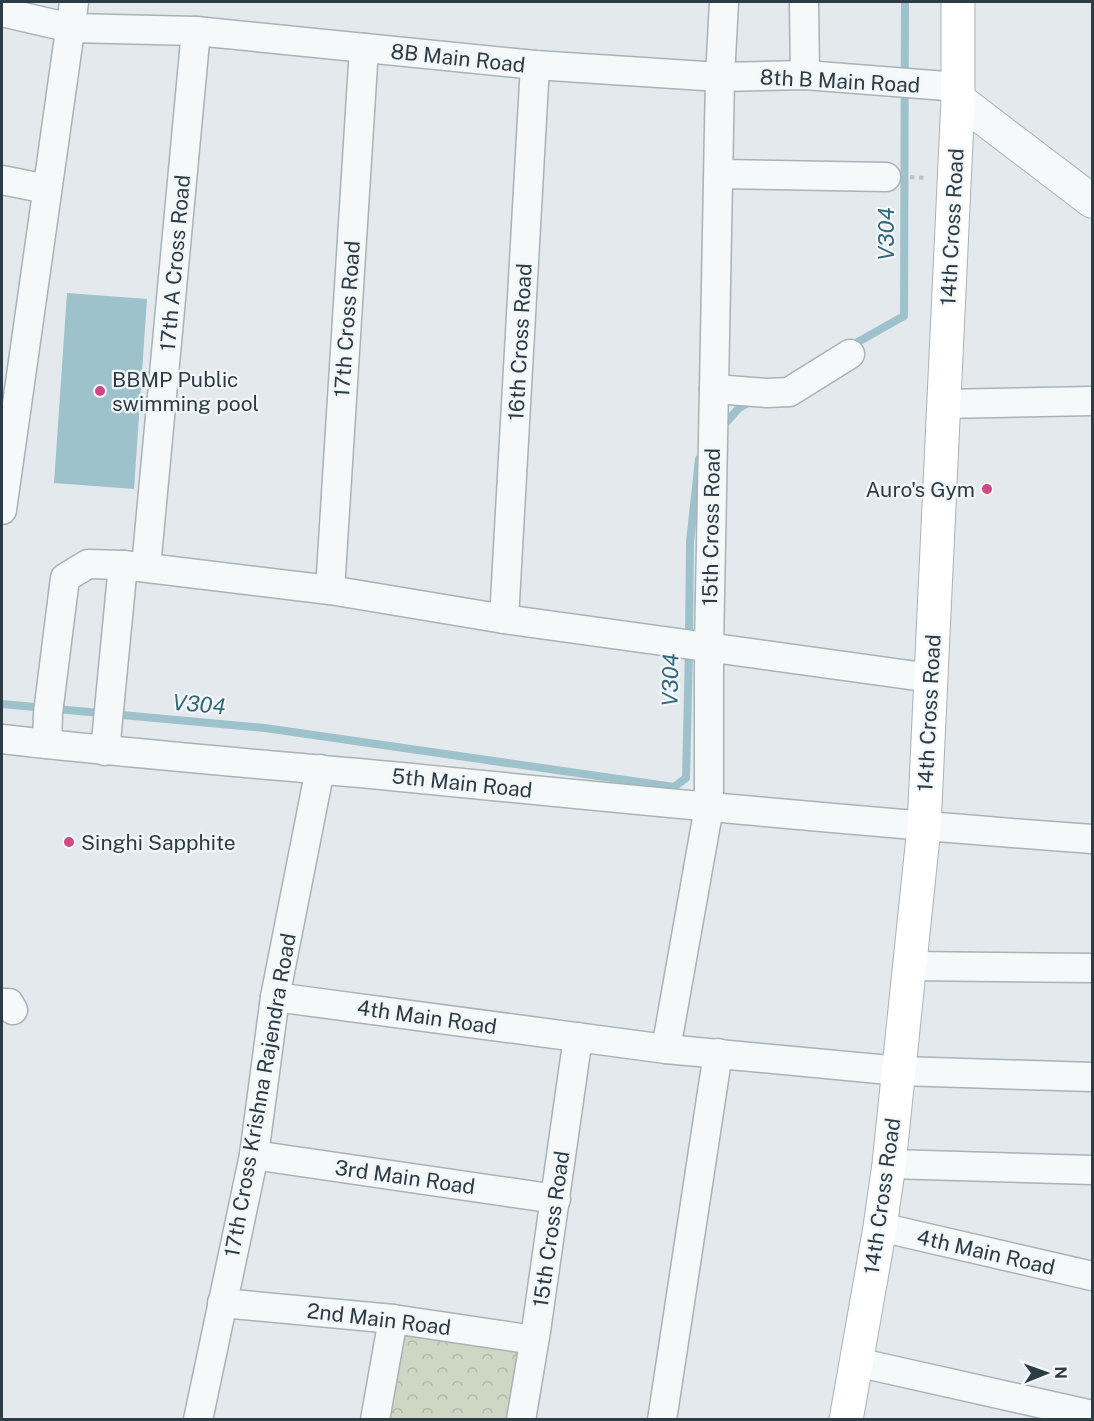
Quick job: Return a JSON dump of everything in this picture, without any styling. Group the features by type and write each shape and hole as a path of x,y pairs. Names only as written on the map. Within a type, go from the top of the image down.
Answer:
{"main road":[{"name":"14th Cross Road","path":"846,1419 889,1164 924,827 958,93 958,2"}],"street":[{"name":"15th Cross Road","path":"666,1050 709,807 713,423 720,77 724,2"},
{"path":"804,2 805,75"},
{"path":"2,12 72,15 196,31"},
{"path":"2,510 12,356 47,189 72,15"},
{"name":"8B Main Road","path":"196,31 535,65 720,77"},
{"name":"17th A Cross Road","path":"105,751 135,566 196,31"},
{"name":"17th Cross Road","path":"330,590 364,48"},
{"name":"16th Cross Road","path":"504,619 535,65"},
{"name":"8th B Main Road","path":"720,77 805,75 905,83 958,93"},
{"path":"958,93 1092,201"},
{"path":"719,174 886,177"},
{"path":"2,180 47,189"},
{"path":"714,389 767,393 789,392 850,354"},
{"path":"944,404 1092,401"},
{"path":"47,744 48,713 65,578 88,564 135,566 330,590 504,619 931,678"},
{"name":"5th Main Road","path":"2,739 105,751 320,769 924,827 1092,839"},
{"name":"17th Cross Krishna Rajendra Road","path":"198,1419 254,1155 275,997 320,769"},
{"path":"910,966 1092,968"},
{"name":"4th Main Road","path":"275,997 666,1050 900,1071 1092,1077"},
{"name":"15th Cross Road","path":"521,1419 556,1199 578,1037"},
{"path":"662,1419 718,1053"},
{"name":"3rd Main Road","path":"254,1155 556,1199"},
{"path":"889,1164 1092,1170"},
{"name":"4th Main Road","path":"880,1227 1092,1276"},
{"name":"2nd Main Road","path":"222,1303 393,1319 534,1340"},
{"path":"375,1419 393,1319"},
{"path":"855,1362 1092,1415"}],"green space":[{"path":"393,1319 534,1340 521,1419 375,1420"}],"water":[{"name":"BBMP Public swimming pool","path":"67,293 147,299 134,489 54,483"}],"waterway":[{"name":"V304","path":"849,347 904,316 905,2"},
{"name":"V304","path":"721,428 739,408 750,402"},
{"name":"V304","path":"689,638 690,542 699,459"},
{"name":"V304","path":"2,704 265,728 674,787 686,778 689,650"}],"place":[{"name":"BBMP Public swimming pool","path":"100,391"},
{"name":"Auro's Gym","path":"987,489"},
{"name":"Singhi Sapphite","path":"69,842"}]}
